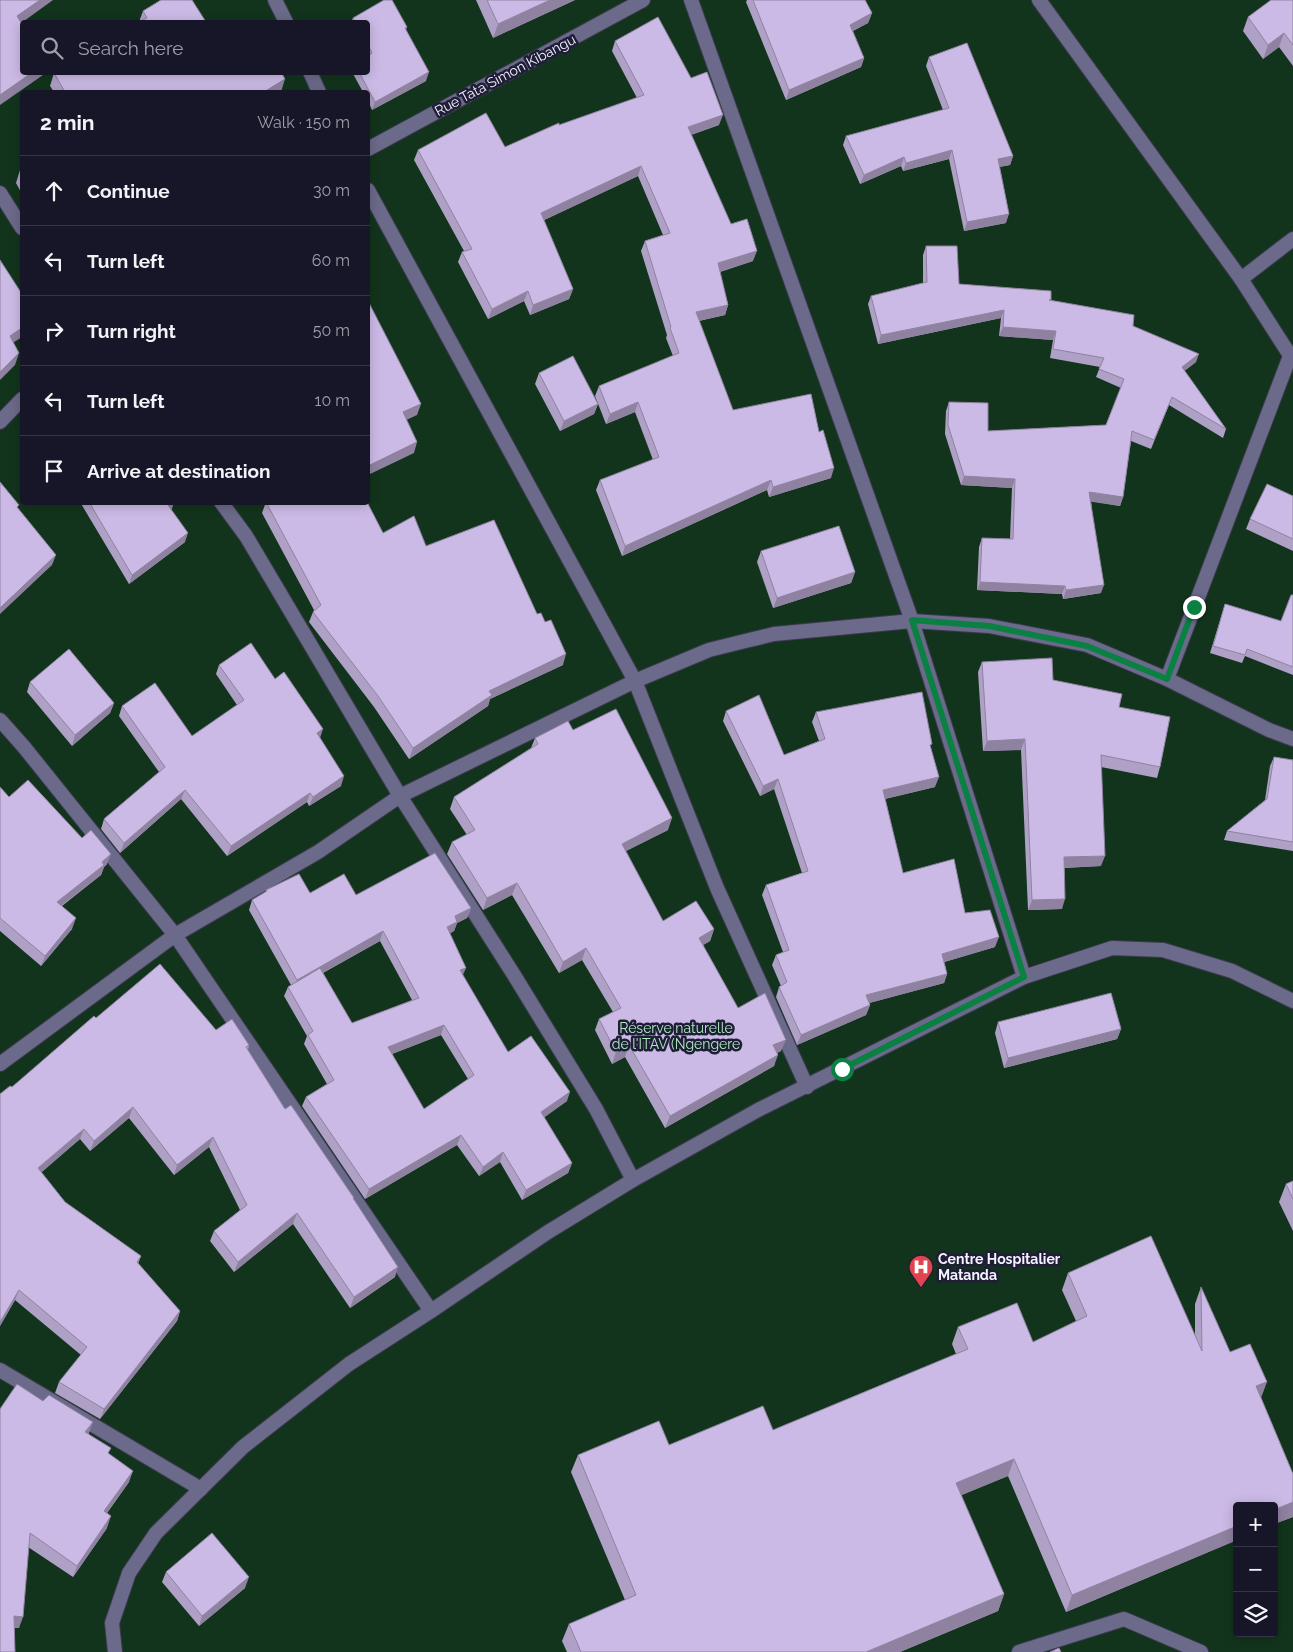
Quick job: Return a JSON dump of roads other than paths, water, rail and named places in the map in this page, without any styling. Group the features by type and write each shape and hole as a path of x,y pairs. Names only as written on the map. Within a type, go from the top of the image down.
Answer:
{"street":[{"path":"275,0 285,20"},
{"name":"Rue Tata Simon Kibangu","path":"370,148 643,0"},
{"path":"692,0 912,620 1024,977"},
{"path":"1039,0 1241,279 1291,358 1167,679"},
{"path":"311,75 318,90"},
{"path":"0,193 20,225"},
{"path":"370,194 635,681 717,888 807,1087"},
{"path":"1241,279 1293,239"},
{"path":"0,422 20,401"},
{"path":"223,505 246,536 400,796 514,975 596,1109 633,1180"},
{"path":"0,1064 176,935 318,852 400,796 635,681 709,650 774,634 912,620 989,626 1087,646 1167,679 1269,730 1293,739"},
{"path":"0,720 176,935 431,1311"},
{"path":"115,1652 112,1623 128,1573 156,1533 243,1447 349,1364 548,1232 633,1180 758,1110 1024,977 1112,948 1163,950 1232,971 1293,1001"},
{"path":"0,1370 201,1489"},
{"path":"1019,1652 1124,1620 1201,1652"}],"place":[{"name":"Centre Hospitalier Matanda","path":"921,1288"}],"park label":[{"name":"Réserve naturelle de l'ITAV (Ngengere","path":"676,1036"}]}
